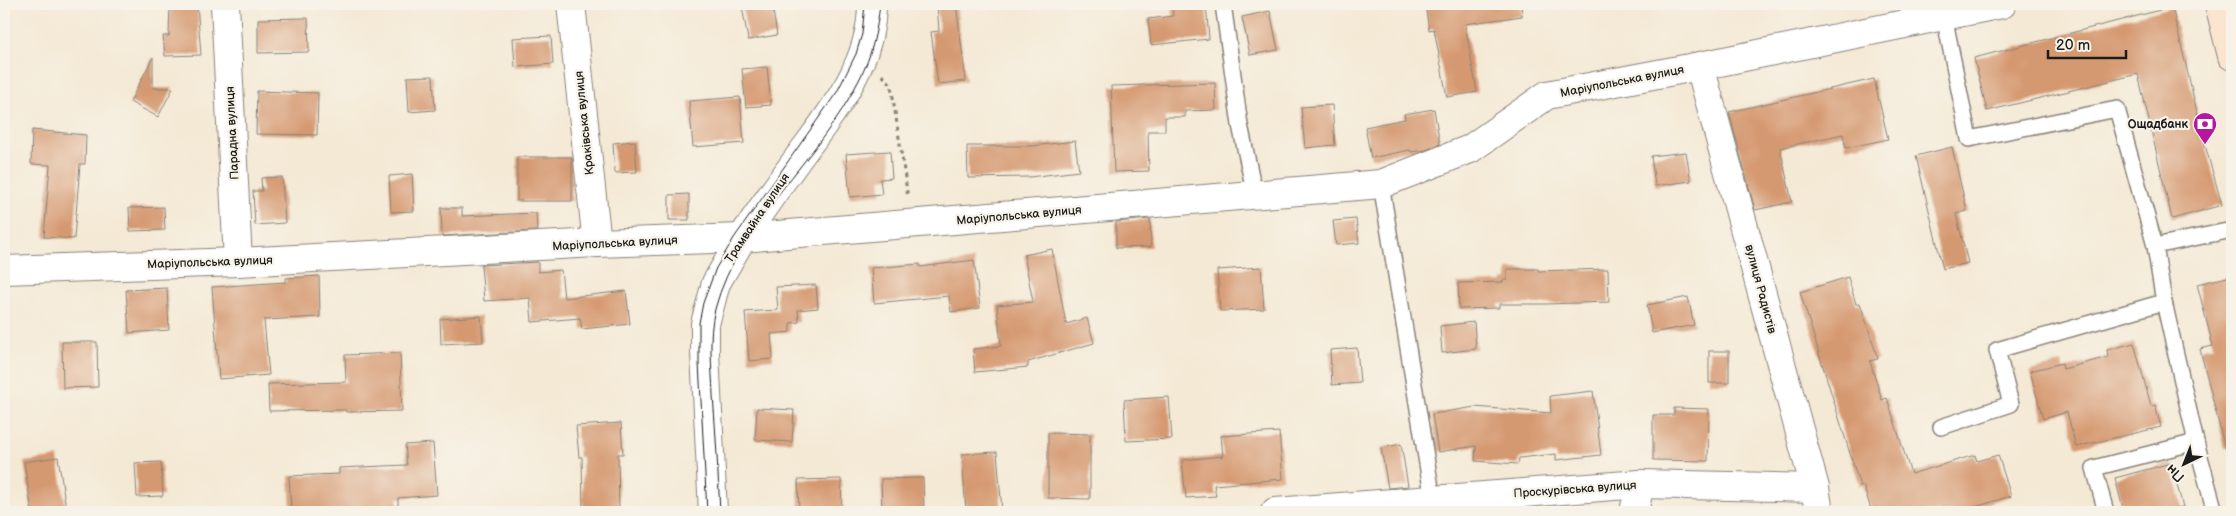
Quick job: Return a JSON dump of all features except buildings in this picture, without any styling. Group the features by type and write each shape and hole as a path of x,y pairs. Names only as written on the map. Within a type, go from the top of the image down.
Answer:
{"main road":[{"path":"2219,4 2232,56"}],"street":[{"name":"Парадна вулиця","path":"225,4 238,262"},
{"name":"Краківська вулиця","path":"571,4 597,243"},
{"name":"Трамвайна вулиця","path":"713,512 705,324 716,283 742,238 845,93 862,57 868,37 872,4"},
{"name":"Маріупольська вулиця","path":"4,270 238,262 597,243 742,238 1382,184 1470,148 1547,95 1700,66 2002,4"},
{"name":"вулиця Радистів","path":"1700,66 1817,500"},
{"name":"Проскурівська вулиця","path":"1275,512 1640,484 1817,500"},
{"path":"1634,512 1640,484"}],"lane":[{"path":"1223,4 1240,124 1255,195"},
{"path":"1944,16 1969,139 2118,109 2155,246 2164,302 2196,442 2215,512"},
{"path":"1382,184 1433,500"},
{"path":"2155,246 2232,230"},
{"path":"1941,426 2012,404 1997,350 2164,302"},
{"path":"2106,512 2094,468 2196,442"}],"path":[{"path":"862,57 868,60 891,84 911,224"}],"tram line":[{"path":"707,512 699,363 699,323 703,303 716,268 734,238 837,92 856,54 862,34 865,4"},
{"path":"720,512 711,352 715,309 726,277 742,247 781,191 823,137 859,80 873,43 880,4"}],"place":[{"name":"Ощадбанк","path":"2205,145"}]}
